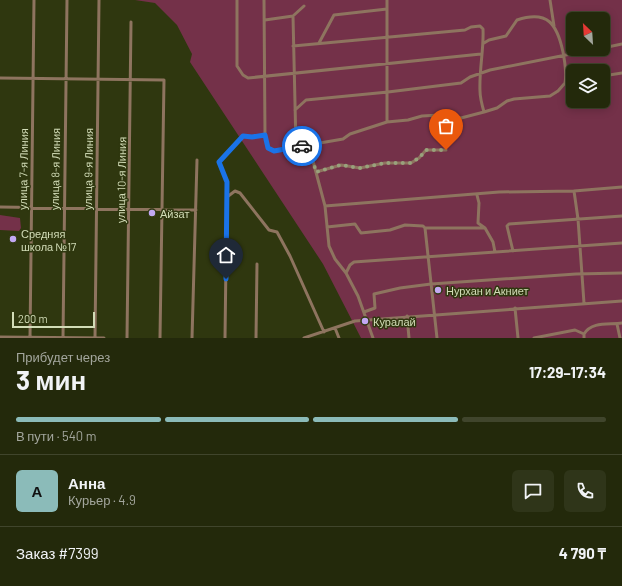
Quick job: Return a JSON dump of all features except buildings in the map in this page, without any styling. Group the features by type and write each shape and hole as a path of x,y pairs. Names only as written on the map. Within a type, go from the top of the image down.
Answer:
{"street":[{"name":"улица 7-я Линия","path":"30,338 34,0"},
{"name":"улица 8-я Линия","path":"63,338 66,0"},
{"name":"улица 9-я Линия","path":"95,338 99,0"},
{"path":"237,0 237,66 243,75 248,78 481,54"},
{"path":"264,0 265,135 267,145 270,150 274,151 343,139 350,134 387,122 440,114 461,118 497,108 507,101 514,99 550,96 558,91 565,83 567,71 559,35 554,26 546,19 535,16 517,20 506,36 489,40 484,43"},
{"path":"387,0 387,122"},
{"path":"550,0 554,26"},
{"path":"265,20 293,16 304,6"},
{"path":"319,43 334,15 387,9"},
{"path":"293,16 296,147"},
{"name":"улица 10-я Линия","path":"127,338 132,22"},
{"path":"293,46 465,30 471,27 480,26 483,29 484,43 481,54 480,73 480,93 484,112"},
{"path":"610,47 622,44"},
{"path":"294,110 306,100 388,92 461,82 480,73 566,54"},
{"path":"610,75 622,72"},
{"path":"0,78 164,80 160,338"},
{"path":"225,338 227,180 219,162 243,136 252,137 265,135"},
{"path":"309,146 325,206 329,246 335,259 346,273 367,319 373,338"},
{"path":"316,172 341,165 360,168 385,163 410,163 419,158 426,150 446,150"},
{"path":"192,338 197,160"},
{"path":"325,206 477,195 499,192 574,191 622,187"},
{"path":"227,197 235,191 240,193 269,230 277,232 290,256 324,332"},
{"path":"574,191 578,219 584,303"},
{"path":"477,195 479,203 478,223 485,228 493,242 495,252"},
{"path":"0,207 31,206 97,209 196,210"},
{"path":"513,251 507,226 509,224 622,216"},
{"path":"327,227 355,224 361,233 390,230 405,225 423,226 425,228 485,228"},
{"path":"425,228 437,338"},
{"path":"346,273 350,265 354,262 622,243"},
{"path":"256,338 257,264"},
{"path":"364,312 375,308 374,294 400,288 431,284 622,272"},
{"path":"304,338 315,337 324,332 355,321 367,319 622,301"},
{"path":"515,308 518,338"},
{"path":"406,316 409,338"},
{"path":"534,338 575,330 584,336 591,327 596,325 622,323"},
{"path":"617,324 620,338"},
{"path":"335,328 339,338"},
{"path":"554,334 555,338"},
{"path":"0,337 104,338"}],"shaded area":[{"path":"135,0 622,0 622,338 361,338 323,264 190,62 192,54 177,25 155,3"},
{"path":"0,215 20,218 21,228 19,231 0,230"}],"way so far":[{"path":"302,146 309,146 316,172 341,165 360,168 385,163 410,163 419,158 426,150 446,150"}],"place":[{"name":"Айзат","path":"152,213"},
{"name":"Средняя школа №17","path":"13,239"},
{"name":"Нурхан и Акниет","path":"438,290"},
{"name":"Куралай","path":"365,321"}],"route":[{"path":"226,279 227,180 219,165 219,162 243,136 258,137 265,135 268,148 274,151 302,146"}]}
